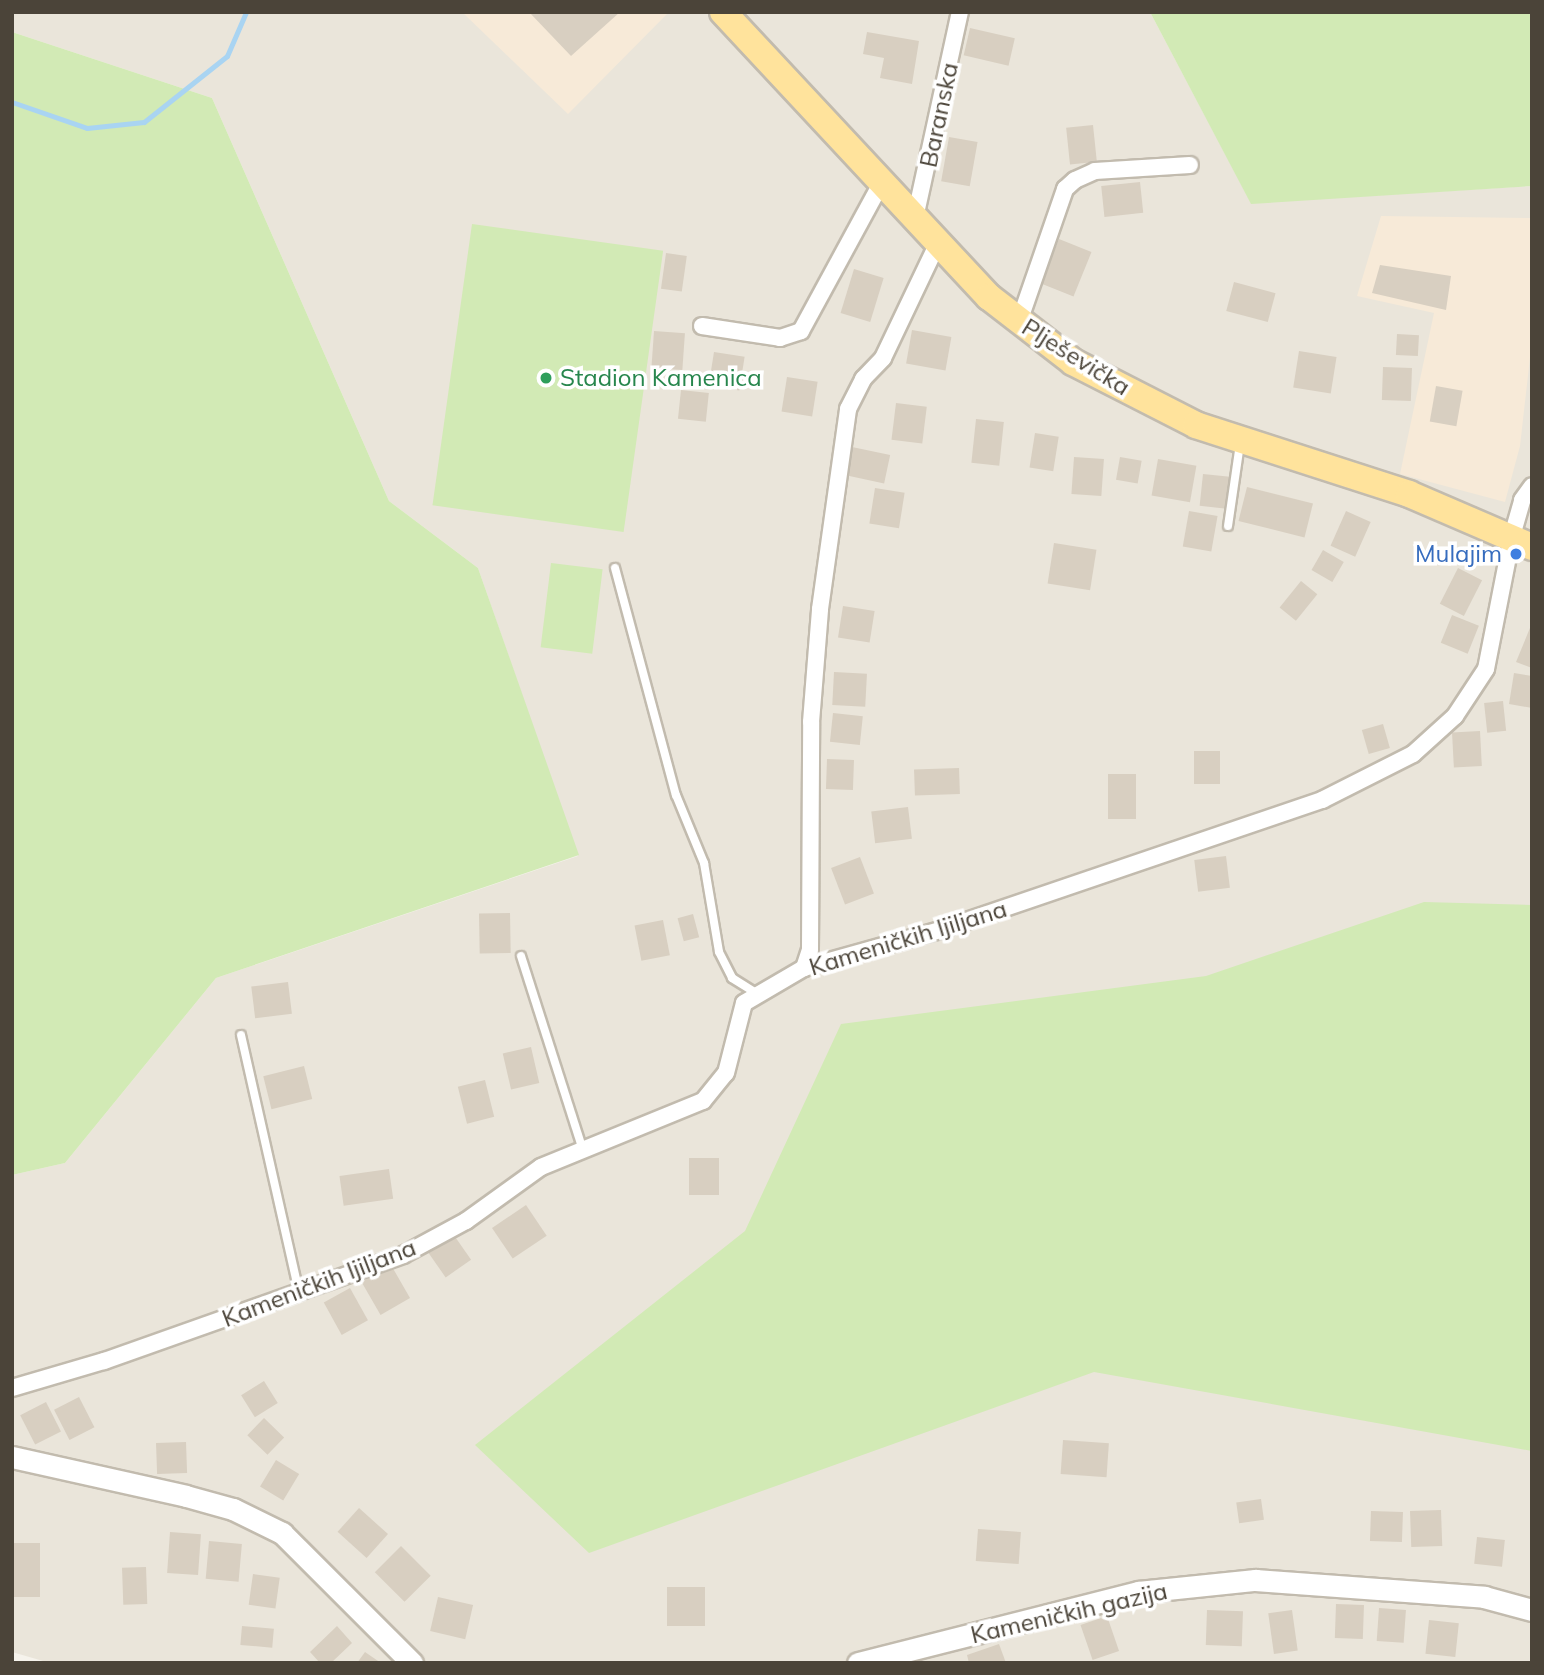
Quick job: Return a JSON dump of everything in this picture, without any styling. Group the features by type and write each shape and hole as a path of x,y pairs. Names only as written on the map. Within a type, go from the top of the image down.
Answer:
{"main road":[{"name":"Plješevička","path":"723,12 882,182 937,245 1019,322 1073,362 1128,391 1241,441 1409,494 1522,542"}],"street":[{"name":"Baranska","path":"915,218 960,12"},
{"path":"1019,322 1065,189 1075,180 1095,171 1190,165"},
{"path":"702,326 780,338 802,331 882,182"},
{"path":"804,968 810,950 811,722 819,621 848,410 863,379 883,358 937,245"},
{"name":"Kameničkih ljiljana","path":"12,1388 104,1362 403,1255 467,1221 541,1167 672,1116 713,1093 731,1056 737,1016 744,1003 804,968 966,922 1322,800 1413,754 1455,716 1486,670 1522,542 1522,500 1532,485"},
{"path":"12,1457 233,1509 282,1533 412,1663"},
{"name":"Kameničkih gazija","path":"858,1663 1138,1592 1255,1580 1484,1597 1532,1610"}],"lane":[{"path":"1228,526 1241,441"},
{"path":"615,568 677,795 704,863 719,952 732,978 758,995"},
{"path":"521,956 583,1150"},
{"path":"241,1035 299,1293"}],"shaded area":[{"path":"12,12 1150,12 1251,203 1532,186 1532,1663 50,1663 12,1652 12,1175 65,1163 216,978 578,856 478,568 389,501 212,98 12,32"},
{"path":"462,12 669,12 568,114"},
{"path":"1381,216 1532,218 1532,340 1520,446 1505,502 1400,474 1434,313 1357,296"}],"green space":[{"path":"1150,12 1532,12 1532,186 1251,204"},
{"path":"12,32 212,98 389,501 478,568 579,855 216,978 65,1163 12,1175"},
{"name":"Stadion Kamenica","path":"472,224 663,251 624,532 432,505"},
{"path":"551,563 603,569 592,654 541,647"},
{"path":"1424,902 1532,905 1532,1451 1094,1372 589,1553 475,1445 745,1231 841,1024 1206,976"}],"building":[{"path":"529,12 620,12 571,56"},
{"path":"970,28 1015,38 1009,66 964,55"},
{"path":"867,32 919,41 912,84 880,78 884,58 863,54"},
{"path":"1093,125 1097,162 1070,165 1066,128"},
{"path":"949,137 978,142 970,186 941,181"},
{"path":"1140,182 1143,213 1104,217 1101,186"},
{"path":"1059,239 1091,252 1073,297 1041,284"},
{"path":"666,253 687,256 682,292 661,289"},
{"path":"1380,265 1451,276 1446,310 1372,293"},
{"path":"854,269 884,278 870,322 841,313"},
{"path":"1234,282 1276,293 1268,322 1226,311"},
{"path":"912,330 951,337 945,370 906,363"},
{"path":"654,331 685,333 682,370 651,368"},
{"path":"1397,334 1419,335 1418,356 1396,355"},
{"path":"1299,351 1337,357 1331,393 1293,388"},
{"path":"714,352 745,357 739,390 709,386"},
{"path":"1383,367 1412,368 1411,401 1382,400"},
{"path":"787,377 818,382 812,416 782,412"},
{"path":"1436,386 1463,391 1456,426 1430,421"},
{"path":"681,390 709,393 706,422 678,419"},
{"path":"896,403 927,407 922,444 891,440"},
{"path":"976,419 1004,422 999,466 971,463"},
{"path":"1035,433 1059,437 1053,471 1030,468"},
{"path":"852,447 890,455 884,483 846,475"},
{"path":"1074,457 1104,459 1101,496 1071,494"},
{"path":"1120,457 1142,461 1138,483 1116,480"},
{"path":"1158,459 1196,466 1190,502 1152,495"},
{"path":"1203,474 1230,477 1227,509 1200,506"},
{"path":"1247,487 1313,503 1305,537 1239,521"},
{"path":"875,488 905,493 899,528 869,524"},
{"path":"1189,511 1218,516 1211,551 1183,546"},
{"path":"1346,511 1371,522 1355,557 1331,546"},
{"path":"1054,543 1096,550 1090,590 1048,583"},
{"path":"1323,550 1344,562 1332,582 1312,570"},
{"path":"1458,568 1482,580 1464,616 1440,604"},
{"path":"1301,581 1317,594 1296,621 1280,607"},
{"path":"843,606 875,611 870,643 838,638"},
{"path":"1452,615 1479,626 1468,654 1441,643"},
{"path":"1532,623 1532,668 1516,662"},
{"path":"834,672 867,674 865,707 832,705"},
{"path":"1514,673 1532,676 1532,708 1509,704"},
{"path":"1503,701 1506,731 1487,733 1484,703"},
{"path":"833,713 863,716 860,745 830,742"},
{"path":"1383,724 1390,748 1369,754 1362,730"},
{"path":"1480,731 1482,766 1454,767 1452,732"},
{"path":"1194,751 1220,751 1220,784 1194,784"},
{"path":"827,759 854,760 853,790 826,789"},
{"path":"959,768 960,794 915,796 914,770"},
{"path":"1108,774 1136,774 1136,819 1108,819"},
{"path":"908,807 912,839 875,843 871,812"},
{"path":"1226,856 1230,888 1198,892 1194,860"},
{"path":"860,857 874,893 845,905 831,868"},
{"path":"510,913 511,953 480,954 479,914"},
{"path":"693,914 699,937 684,941 678,918"},
{"path":"663,920 670,955 641,961 635,926"},
{"path":"288,982 292,1014 255,1018 251,987"},
{"path":"531,1047 539,1083 511,1090 503,1054"},
{"path":"304,1066 312,1099 271,1109 263,1076"},
{"path":"485,1080 494,1117 467,1124 458,1087"},
{"path":"689,1158 719,1158 719,1195 689,1195"},
{"path":"389,1169 393,1199 344,1206 339,1176"},
{"path":"526,1205 547,1236 513,1259 492,1228"},
{"path":"451,1231 471,1260 446,1277 426,1249"},
{"path":"391,1265 410,1298 381,1315 362,1282"},
{"path":"350,1288 368,1320 342,1335 324,1303"},
{"path":"264,1381 278,1403 255,1417 241,1395"},
{"path":"79,1397 94,1427 69,1440 54,1410"},
{"path":"46,1402 61,1431 35,1445 20,1415"},
{"path":"264,1418 284,1437 267,1455 247,1435"},
{"path":"1063,1440 1109,1443 1107,1477 1061,1474"},
{"path":"186,1442 187,1473 157,1474 156,1443"},
{"path":"276,1460 299,1474 283,1500 260,1487"},
{"path":"1261,1499 1264,1520 1239,1523 1236,1502"},
{"path":"359,1508 388,1534 367,1558 338,1532"},
{"path":"1441,1510 1442,1546 1411,1547 1410,1511"},
{"path":"1371,1511 1403,1512 1402,1542 1370,1541"},
{"path":"978,1529 1021,1532 1019,1564 976,1561"},
{"path":"170,1532 201,1534 198,1575 167,1573"},
{"path":"1477,1537 1505,1540 1502,1567 1474,1564"},
{"path":"209,1541 242,1544 239,1582 206,1579"},
{"path":"12,1543 40,1543 40,1597 12,1597"},
{"path":"401,1546 431,1576 405,1602 375,1572"},
{"path":"146,1567 147,1604 123,1605 122,1568"},
{"path":"253,1574 280,1578 275,1608 249,1605"},
{"path":"667,1587 705,1587 705,1626 667,1626"},
{"path":"438,1597 473,1605 465,1639 430,1631"},
{"path":"1336,1604 1364,1605 1363,1639 1335,1638"},
{"path":"1379,1608 1406,1610 1404,1643 1377,1641"},
{"path":"1207,1610 1243,1611 1242,1646 1206,1645"},
{"path":"1292,1610 1298,1651 1274,1654 1268,1613"},
{"path":"1107,1616 1119,1651 1093,1660 1081,1625"},
{"path":"1429,1620 1459,1623 1455,1657 1425,1654"},
{"path":"242,1626 274,1629 272,1648 240,1645"},
{"path":"337,1626 352,1643 331,1663 320,1663 310,1652"},
{"path":"999,1644 1006,1663 969,1663 967,1655"},
{"path":"365,1652 381,1663 357,1663"}],"waterway":[{"path":"12,102 87,128 144,122 227,56 246,12"}],"place":[{"name":"Stadion Kamenica","path":"546,378"},
{"name":"Mulajim","path":"1516,554"}]}
